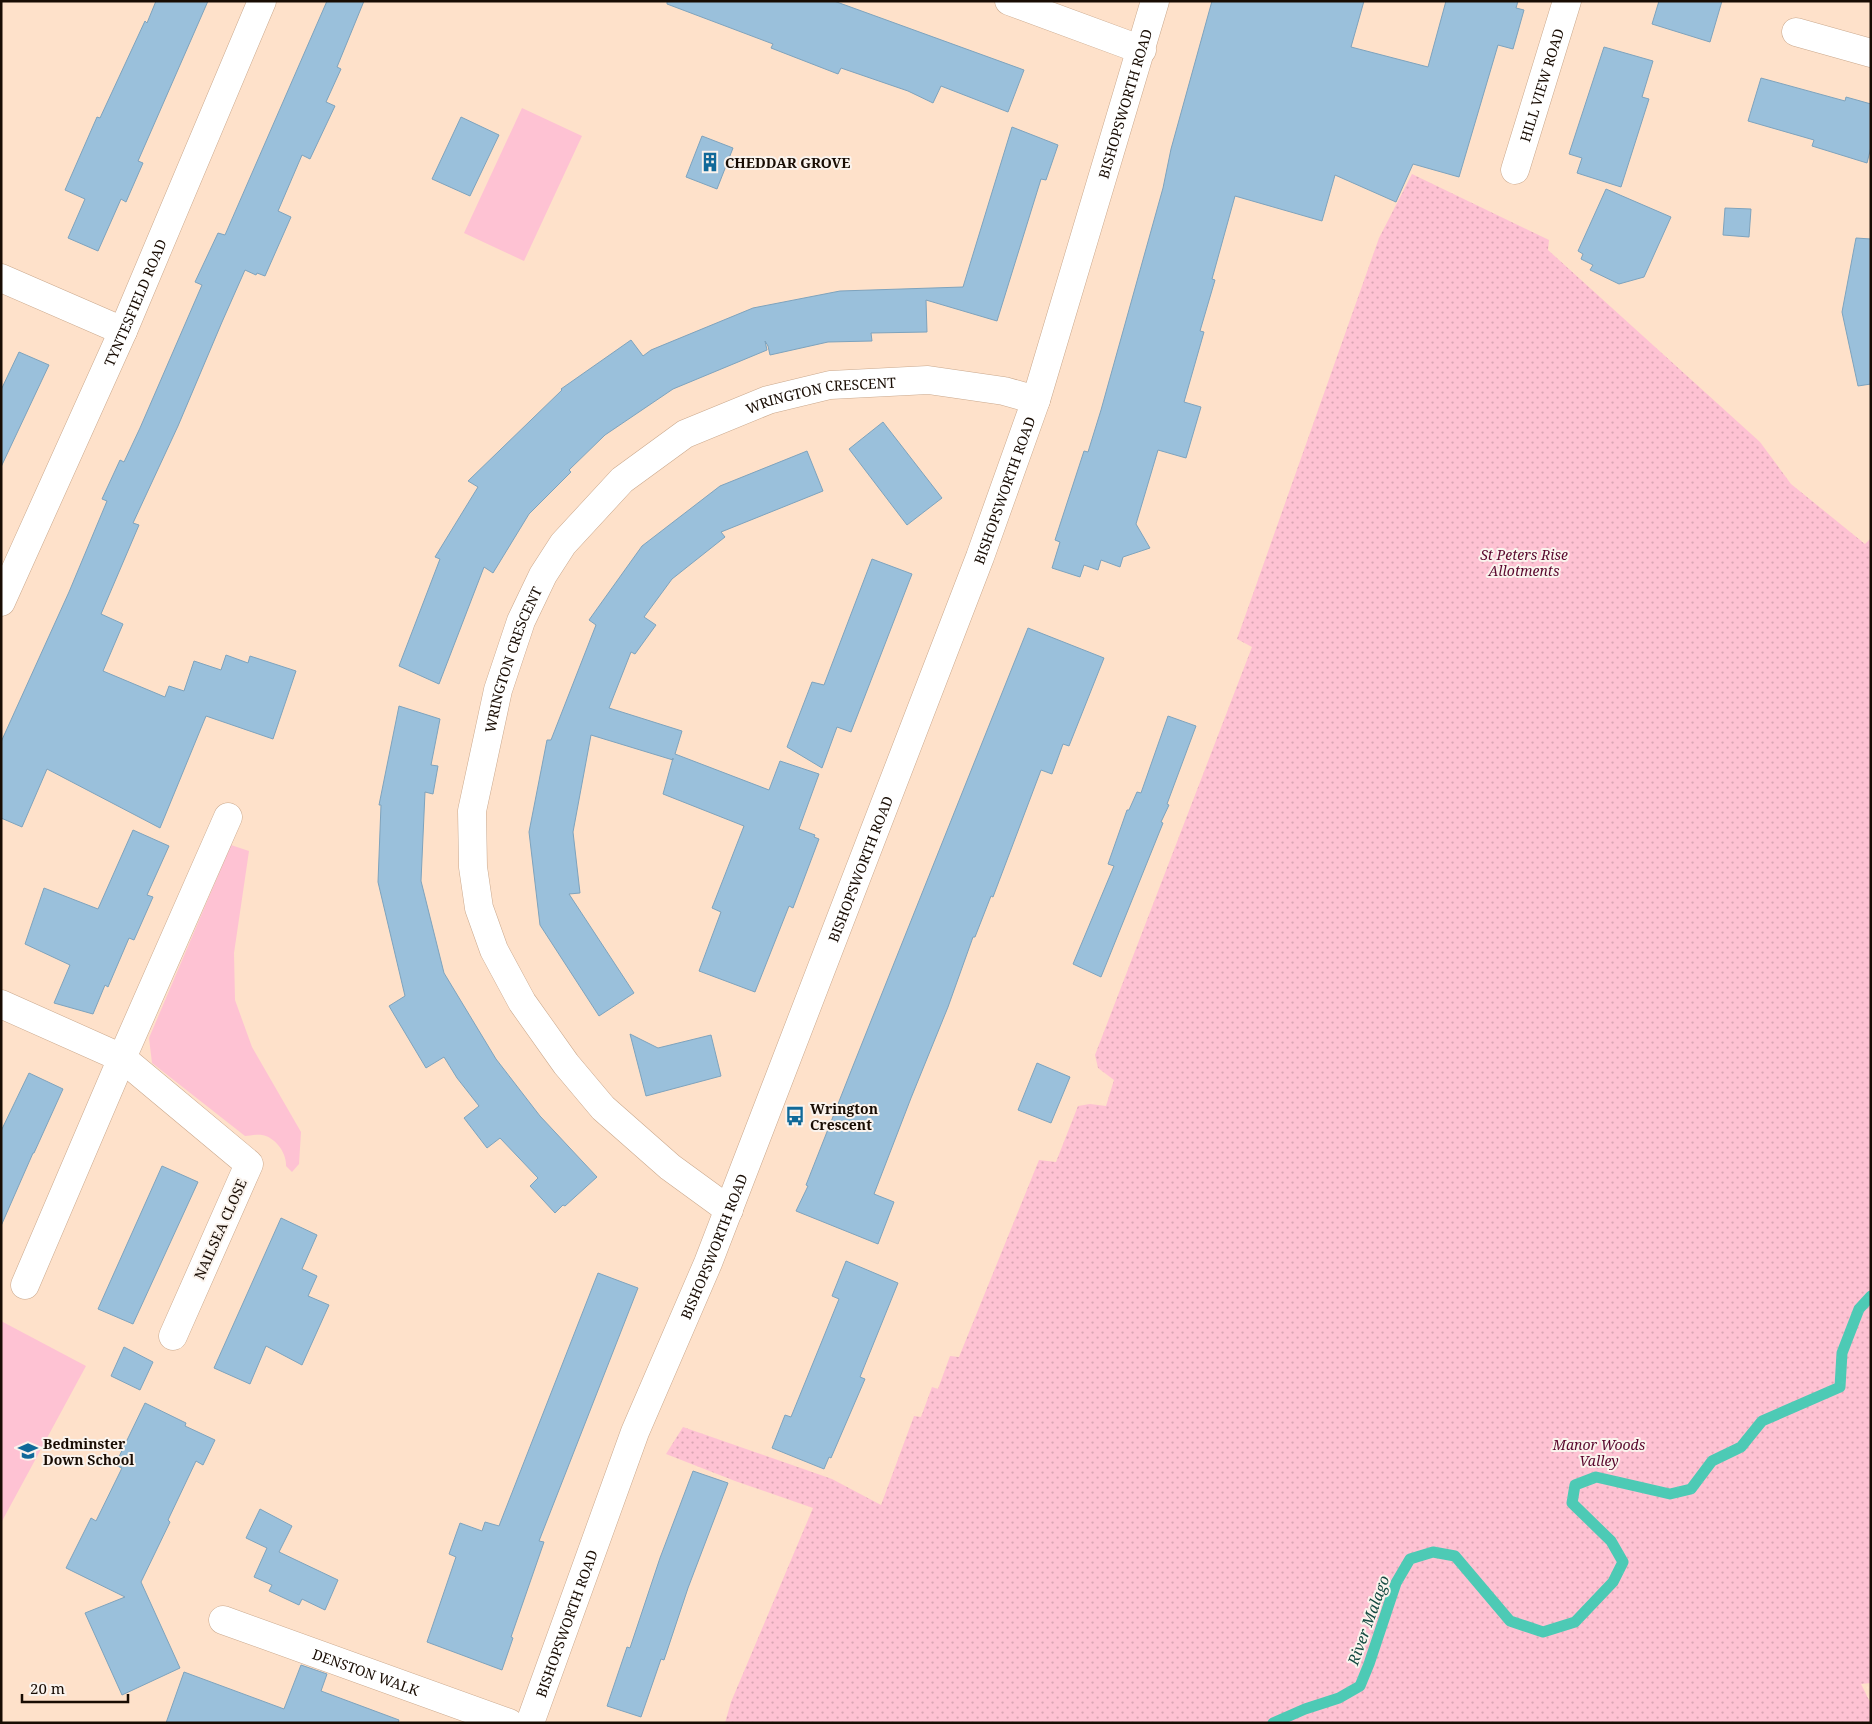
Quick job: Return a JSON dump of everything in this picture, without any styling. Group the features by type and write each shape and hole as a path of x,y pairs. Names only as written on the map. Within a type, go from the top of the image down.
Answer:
{"street":[{"name":"TYNTESFIELD ROAD","path":"1,602 123,331 262,1"},
{"path":"1009,1 1142,50"},
{"name":"BISHOPSWORTH ROAD","path":"530,1723 635,1432 729,1210 980,557 1036,400 1142,50 1155,1"},
{"name":"HILL VIEW ROAD","path":"1515,170 1567,1"},
{"path":"1796,32 1871,53"},
{"path":"1,278 123,331"},
{"name":"WRINGTON CRESCENT","path":"729,1210 670,1167 604,1108 566,1064 522,1002 494,950 479,908 473,867 472,811 498,690 521,620 543,575 564,544 622,480 685,434 768,400 830,385 928,380 1004,391 1036,400"},
{"path":"25,1285 228,817"},
{"name":"NAILSEA CLOSE","path":"1,1004 122,1058 249,1164 173,1336"},
{"name":"DENSTON WALK","path":"223,1620 509,1723"}],"green space":[{"path":"522,108 582,136 524,261 464,233"},
{"name":"Manor Woods Valley","path":"1412,174 1549,240 1548,250 1760,442 1791,484 1865,544 1871,538 1871,1683 1861,1684 1871,1704 1871,1723 725,1723 731,1702 813,1508 735,1481 666,1454 683,1427 832,1479 881,1505 914,1416 921,1417 932,1387 938,1389 950,1356 959,1357 1039,1160 1056,1162 1078,1106 1090,1104 1106,1106 1114,1080 1098,1068 1095,1055 1252,647 1237,639 1379,238"},
{"path":"231,845 249,851 234,953 235,1000 252,1047 301,1132 299,1164 292,1172 286,1166 282,1151 276,1142 267,1136 245,1136 152,1063 149,1038"},
{"path":"1,1321 86,1366 1,1523"}],"building":[{"path":"156,1 208,1 138,161 143,163 126,202 121,199 98,251 68,238 85,199 65,190 97,117 100,118"},
{"path":"327,1 364,1 337,67 341,69 326,102 335,106 310,159 302,155 278,211 291,217 265,276 257,273 256,275 245,270 178,426 133,523 139,525 101,614 123,624 103,671 165,697 169,686 184,691 194,661 221,670 226,655 248,663 250,656 296,671 273,739 206,716 160,828 47,769 22,827 1,818 1,742 69,592 107,501 102,499 120,460 124,462 140,428 202,285 195,282 218,233 225,235"},
{"path":"667,1 834,1 1024,70 1008,112 941,86 933,103 908,91 841,68 838,74 771,48 773,44 667,4"},
{"path":"1212,1 1364,1 1351,47 1428,67 1446,1 1518,1 1516,8 1524,10 1513,49 1498,45 1459,177 1413,164 1396,202 1335,175 1322,221 1235,196 1212,279 1215,280 1200,331 1204,332 1184,402 1201,407 1186,458 1158,450 1136,524 1150,548 1123,557 1120,567 1101,560 1098,570 1084,565 1080,577 1052,568 1060,542 1055,540 1084,451 1088,452 1101,410 1163,188 1171,149"},
{"path":"1659,1 1722,1 1710,42 1652,24"},
{"path":"1604,47 1653,61 1642,97 1649,99 1621,187 1577,173 1582,158 1569,154"},
{"path":"1761,78 1845,101 1846,97 1871,104 1871,147 1867,163 1812,146 1814,140 1748,121"},
{"path":"461,117 499,135 470,196 432,179"},
{"path":"1012,127 1058,145 1046,180 1041,179 997,321 926,300 927,332 871,333 872,341 828,342 770,355 765,341 767,350 673,389 605,435 569,470 571,472 529,514 493,573 484,567 439,684 399,666 440,559 435,557 478,487 468,481 561,389 631,340 643,356 651,350 753,308 840,291 963,287"},
{"name":"CHEDDAR GROVE","path":"702,136 733,148 717,189 686,177"},
{"path":"1606,189 1671,217 1644,277 1619,284 1590,270 1593,265 1581,259 1583,254 1578,251"},
{"path":"1725,208 1751,209 1749,237 1723,235"},
{"path":"1856,238 1871,239 1871,384 1858,386 1842,312"},
{"path":"19,352 49,365 1,467 1,390"},
{"path":"883,422 942,498 907,525 849,449"},
{"path":"807,451 823,491 721,532 725,537 672,579 644,617 656,625 635,654 631,652 609,708 682,731 675,754 769,790 780,761 819,774 799,829 815,835 814,837 819,839 793,908 789,906 755,992 699,971 721,912 712,908 744,826 663,794 672,760 591,735 573,832 580,893 569,894 634,993 599,1016 540,925 529,832 547,740 551,740 596,625 589,620 642,546 720,486"},
{"path":"872,559 912,574 851,732 837,727 822,768 787,747 812,682 824,685"},
{"path":"1028,628 1104,658 1069,746 1063,744 1052,774 1041,770 993,897 991,896 975,937 973,937 948,1007 874,1194 894,1202 878,1244 796,1211 808,1186 806,1185"},
{"path":"399,706 440,719 431,765 438,766 433,794 425,792 421,881 444,973 496,1059 540,1116 597,1177 555,1213 530,1186 538,1178 500,1138 487,1148 464,1118 479,1106 457,1078 444,1057 426,1068 389,1006 405,996 378,882 381,805 379,805"},
{"path":"1168,716 1196,726 1167,804 1169,805 1161,822 1163,823 1101,977 1073,964 1114,866 1108,864 1127,810 1129,810 1137,792 1141,793"},
{"path":"133,830 169,846 147,895 153,897 134,940 129,938 108,987 105,985 93,1014 54,1003 70,965 25,944 44,888 98,909"},
{"path":"630,1034 658,1048 711,1035 721,1076 646,1096"},
{"path":"1037,1063 1070,1077 1051,1123 1018,1110"},
{"path":"29,1073 63,1089 1,1226 1,1131"},
{"path":"162,1166 198,1182 133,1324 98,1309"},
{"path":"281,1218 317,1235 302,1269 317,1276 308,1296 329,1305 302,1365 266,1346 250,1384 214,1368"},
{"path":"846,1261 898,1283 860,1377 865,1379 831,1458 829,1457 824,1469 772,1448 785,1415 791,1417 839,1299 832,1296"},
{"path":"598,1273 638,1288 539,1541 544,1542 511,1637 513,1638 502,1670 427,1642 456,1557 449,1554 460,1523 482,1531 485,1522 499,1526"},
{"path":"124,1347 153,1362 140,1390 111,1376"},
{"path":"145,1403 186,1423 185,1426 215,1440 203,1465 196,1461 168,1520 170,1522 141,1582 180,1668 122,1695 85,1613 125,1597 66,1568 91,1518 96,1521 122,1468 115,1465"},
{"path":"693,1471 728,1483 688,1588 664,1660 661,1659 641,1717 607,1706 627,1647 630,1648 660,1558"},
{"path":"260,1509 292,1526 279,1552 338,1580 325,1610 302,1599 299,1605 269,1591 272,1585 254,1577 267,1548 246,1538"},
{"path":"301,1665 327,1674 321,1691 399,1720 398,1723 166,1723 184,1672 284,1709"}],"waterway":[{"name":"River Malago","path":"1273,1723 1305,1709 1339,1698 1360,1686 1396,1583 1410,1559 1433,1552 1455,1556 1510,1621 1543,1632 1575,1622 1613,1582 1623,1562 1611,1541 1572,1503 1575,1485 1596,1477 1670,1494 1691,1489 1712,1461 1741,1447 1762,1421 1840,1387 1842,1353 1859,1309 1871,1296"}],"place":[{"name":"CHEDDAR GROVE","path":"710,162"},
{"name":"Wrington Crescent","path":"795,1116"},
{"name":"Bedminster Down School","path":"28,1451"}],"park label":[{"name":"St Peters Rise Allotments","path":"1524,562"}]}
